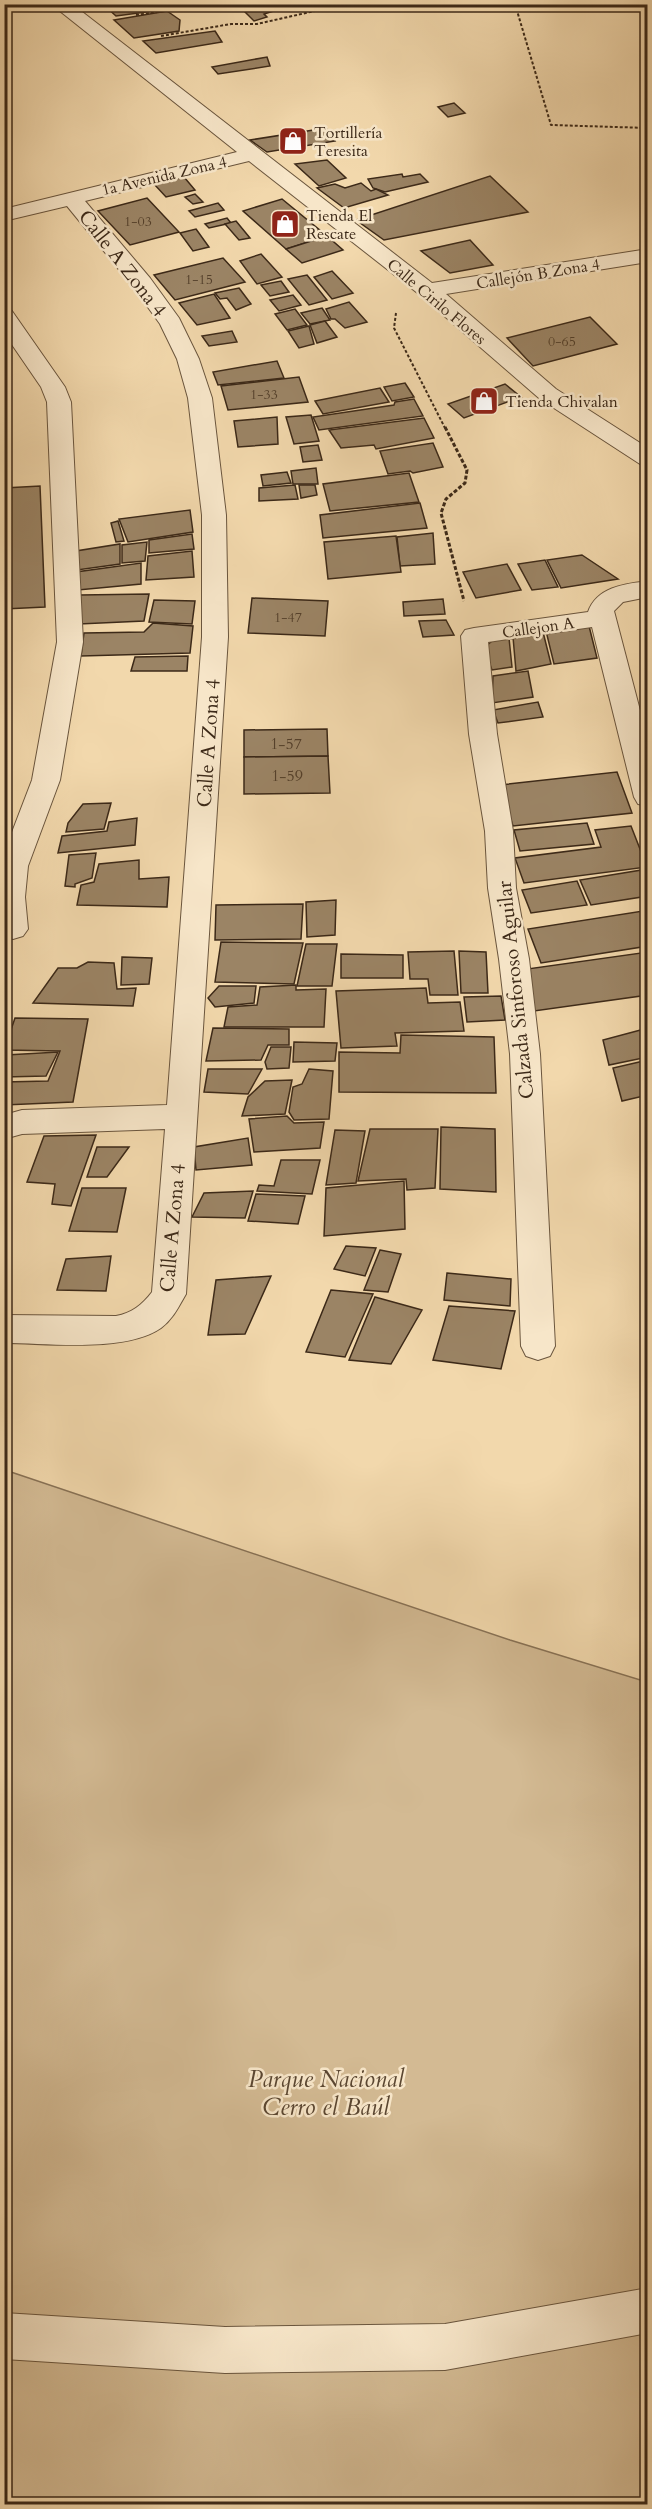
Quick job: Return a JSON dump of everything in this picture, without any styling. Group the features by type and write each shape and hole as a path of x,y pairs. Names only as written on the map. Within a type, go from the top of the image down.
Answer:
{"street":[{"name":"Calle Cirilo Flores","path":"60,4 428,290 548,394 648,459"},
{"name":"1a Avenida Zona 4","path":"4,215 253,154"},
{"name":"Calle A Zona 4","path":"4,1329 117,1330 134,1327 147,1322 160,1310 169,1294 215,637 214,515 201,398 188,359 171,323 142,282 72,198"},
{"name":"Callejón B Zona 4","path":"428,290 648,255"},
{"path":"4,316 53,387 59,402 70,642 46,780 14,866 11,897 13,929"},
{"name":"Callejon A","path":"474,636 605,609 627,592 648,589"},
{"path":"605,609 648,797"},
{"name":"Calzada Sinforoso Aguilar","path":"474,636 483,734 499,831 502,888 514,959 525,1054 538,1346"},
{"path":"4,1127 22,1122 181,1116"},
{"path":"4,2336 225,2350 445,2347 648,2310"}],"path":[{"path":"84,23 215,4"},
{"path":"515,4 551,126 648,128"},
{"path":"110,43 231,24 257,24 319,10"},
{"path":"428,290 399,309 394,318 394,328 467,470 465,483 446,499 441,513 474,636"}],"green space":[{"name":"Parque Nacional Cerro el Baúl","path":"5,1470 510,1640 647,1682 647,2504 5,2504"}],"building":[{"path":"148,4 154,11 116,16 104,5"},
{"path":"181,4 183,6 157,11 150,5"},
{"path":"237,4 267,4 274,11 264,14 267,17 254,21"},
{"path":"167,11 180,20 179,31 134,38 114,20"},
{"path":"215,31 222,42 156,53 143,41"},
{"path":"267,57 270,66 218,74 212,67"},
{"path":"454,103 465,113 448,117 438,107"},
{"name":"Tortillería Teresita","path":"326,128 335,141 267,152 250,140"},
{"path":"327,160 346,178 319,186 295,164"},
{"path":"402,174 403,177 420,174 428,182 385,192 373,188 368,179"},
{"path":"490,176 528,212 384,240 356,220"},
{"path":"184,177 195,190 166,197 154,184"},
{"path":"361,183 371,191 376,189 388,195 344,208 317,188 335,184 345,188"},
{"path":"195,194 203,202 193,204 185,197"},
{"path":"147,198 179,232 130,245 98,211"},
{"name":"Tienda El Rescate","path":"282,199 327,236 286,249 243,211"},
{"path":"218,203 224,210 195,217 189,211"},
{"path":"227,218 231,223 209,228 205,224"},
{"path":"236,221 250,238 239,240 225,224"},
{"path":"196,229 209,247 193,251 180,233"},
{"path":"327,236 343,250 302,263 286,249"},
{"path":"470,240 493,265 450,273 421,251"},
{"path":"261,254 282,277 257,284 240,261"},
{"path":"223,258 245,282 175,300 154,275"},
{"path":"332,271 353,293 332,299 314,277"},
{"path":"307,275 327,300 309,305 288,279"},
{"path":"281,281 289,292 270,296 261,285"},
{"path":"239,288 251,304 236,310 227,298 220,299 215,293"},
{"path":"214,294 230,318 197,325 179,303"},
{"path":"293,295 301,305 279,311 270,300"},
{"path":"349,302 367,322 345,328 335,319 331,319 326,309"},
{"path":"322,308 330,320 310,324 301,313"},
{"path":"295,309 307,325 287,330 275,314"},
{"path":"590,317 617,344 533,366 507,338"},
{"path":"325,321 337,337 317,343 310,325"},
{"path":"309,326 314,344 299,348 288,331"},
{"path":"232,331 237,342 209,346 202,336"},
{"path":"277,361 284,378 218,385 213,372"},
{"path":"299,377 308,402 228,410 221,386"},
{"path":"405,383 414,397 392,401 384,387"},
{"name":"Tienda Chivalan","path":"505,384 521,397 464,418 448,404"},
{"path":"380,388 389,402 323,414 315,401"},
{"path":"414,399 423,416 319,430 313,417 394,405 395,402"},
{"path":"311,415 319,441 294,444 286,417"},
{"path":"277,417 278,444 238,447 234,421"},
{"path":"424,418 434,438 376,449 374,445 341,448 329,430"},
{"path":"433,443 443,467 413,473 410,471 388,474 380,451"},
{"path":"318,445 322,460 303,462 300,447"},
{"path":"316,468 318,484 293,484 291,471"},
{"path":"287,472 291,483 263,486 261,475"},
{"path":"409,473 419,502 330,511 323,484"},
{"path":"295,485 298,499 259,501 259,488"},
{"path":"299,485 315,485 317,495 301,498"},
{"path":"40,486 45,607 4,609 4,488"},
{"path":"420,503 427,528 323,538 320,515"},
{"path":"190,510 193,532 128,542 119,519"},
{"path":"118,521 124,541 116,542 111,523"},
{"path":"433,533 435,564 400,566 397,537"},
{"path":"192,534 194,549 149,553 149,540"},
{"path":"396,536 401,572 328,579 324,542"},
{"path":"147,542 145,561 122,563 122,545"},
{"path":"120,544 120,564 77,570 76,551"},
{"path":"192,551 194,577 146,580 148,556"},
{"path":"582,555 618,579 561,588 547,560"},
{"path":"545,560 558,587 532,590 518,564"},
{"path":"141,563 141,584 78,590 76,572"},
{"path":"507,564 521,590 476,598 463,572"},
{"path":"149,594 144,621 79,624 80,595"},
{"path":"252,598 328,601 325,636 248,633"},
{"path":"443,599 445,614 404,616 403,602"},
{"path":"154,600 195,601 192,624 149,622"},
{"path":"446,620 454,635 423,637 419,621"},
{"path":"153,623 193,626 190,653 81,656 84,633 144,632"},
{"path":"589,626 597,658 554,664 546,631"},
{"path":"543,632 551,664 516,671 513,637"},
{"path":"509,638 512,667 492,670 484,648 492,641"},
{"path":"188,656 187,671 131,671 135,657"},
{"path":"528,671 533,697 492,703 493,676"},
{"path":"538,702 543,717 498,723 493,710"},
{"path":"327,729 328,756 244,757 244,730"},
{"path":"328,756 330,793 244,794 244,757"},
{"path":"617,772 632,813 513,826 500,785"},
{"path":"111,803 104,829 66,832 68,823 83,804"},
{"path":"137,818 135,845 58,853 62,836 107,831 109,822"},
{"path":"587,823 594,844 520,851 514,830"},
{"path":"631,826 647,867 524,883 515,858 601,847 595,830"},
{"path":"96,853 92,878 75,884 75,887 65,886 69,855"},
{"path":"139,860 139,879 169,877 167,907 77,905 81,885 94,882 99,864"},
{"path":"648,869 648,896 591,905 580,880"},
{"path":"577,881 587,905 531,913 522,890"},
{"path":"336,900 335,935 307,937 306,902"},
{"path":"303,904 301,939 215,940 216,905"},
{"path":"643,911 648,921 648,946 541,963 528,929"},
{"path":"221,942 303,943 294,984 215,982"},
{"path":"306,944 337,944 332,986 297,986"},
{"path":"454,951 458,995 430,995 428,979 410,979 408,952"},
{"path":"459,951 486,952 488,993 461,993"},
{"path":"648,952 648,995 534,1011 520,970"},
{"path":"341,954 403,955 403,978 341,978"},
{"path":"122,957 152,958 149,984 121,985"},
{"path":"88,962 114,963 117,989 136,988 133,1006 33,1003 58,968 77,968"},
{"path":"296,985 296,990 326,989 324,1027 224,1027 228,1007 257,1005 260,987"},
{"path":"219,986 256,986 254,1003 215,1007 208,998"},
{"path":"426,988 428,1003 460,1002 464,1031 395,1033 397,1046 341,1048 336,991"},
{"path":"501,996 505,1020 467,1022 464,997"},
{"path":"15,1018 88,1019 73,1102 4,1105 4,1082 48,1081 60,1051 4,1050"},
{"path":"213,1028 289,1029 289,1045 268,1045 261,1060 206,1061"},
{"path":"648,1028 648,1057 609,1065 603,1040"},
{"path":"401,1035 494,1037 496,1093 339,1092 339,1052 400,1053"},
{"path":"294,1042 337,1043 335,1061 293,1062"},
{"path":"271,1047 291,1047 289,1068 267,1069 265,1062"},
{"path":"58,1052 46,1076 4,1077 6,1055"},
{"path":"648,1060 648,1095 622,1101 613,1068"},
{"path":"208,1069 262,1069 248,1094 204,1092"},
{"path":"309,1069 333,1071 329,1119 294,1120 289,1112 293,1087 302,1084"},
{"path":"292,1080 285,1114 242,1116 248,1097 265,1081"},
{"path":"287,1116 294,1123 324,1122 320,1148 254,1152 249,1119"},
{"path":"441,1127 495,1129 496,1192 440,1189"},
{"path":"370,1129 438,1129 435,1188 407,1190 406,1179 358,1181"},
{"path":"335,1130 365,1131 356,1183 326,1185"},
{"path":"96,1135 71,1206 52,1204 55,1184 27,1182 44,1136"},
{"path":"248,1138 252,1165 196,1170 194,1147"},
{"path":"97,1147 129,1147 107,1177 87,1177"},
{"path":"281,1160 320,1160 312,1194 257,1191 259,1185 274,1186"},
{"path":"404,1181 405,1229 324,1236 326,1188"},
{"path":"82,1188 126,1188 117,1232 69,1231"},
{"path":"253,1191 245,1218 192,1217 204,1193"},
{"path":"256,1194 305,1196 298,1224 248,1221"},
{"path":"346,1246 376,1248 365,1276 334,1269"},
{"path":"380,1250 401,1254 388,1292 364,1290"},
{"path":"111,1256 106,1291 57,1290 66,1259"},
{"path":"447,1273 511,1279 510,1306 444,1300"},
{"path":"271,1276 245,1334 208,1335 216,1280"},
{"path":"331,1290 373,1294 345,1357 306,1352"},
{"path":"375,1297 422,1310 391,1364 349,1360"},
{"path":"449,1306 515,1311 501,1369 433,1360"}],"place":[{"name":"Tortillería Teresita","path":"293,141"},
{"name":"Tienda El Rescate","path":"285,224"},
{"name":"Tienda Chivalan","path":"484,401"}]}
